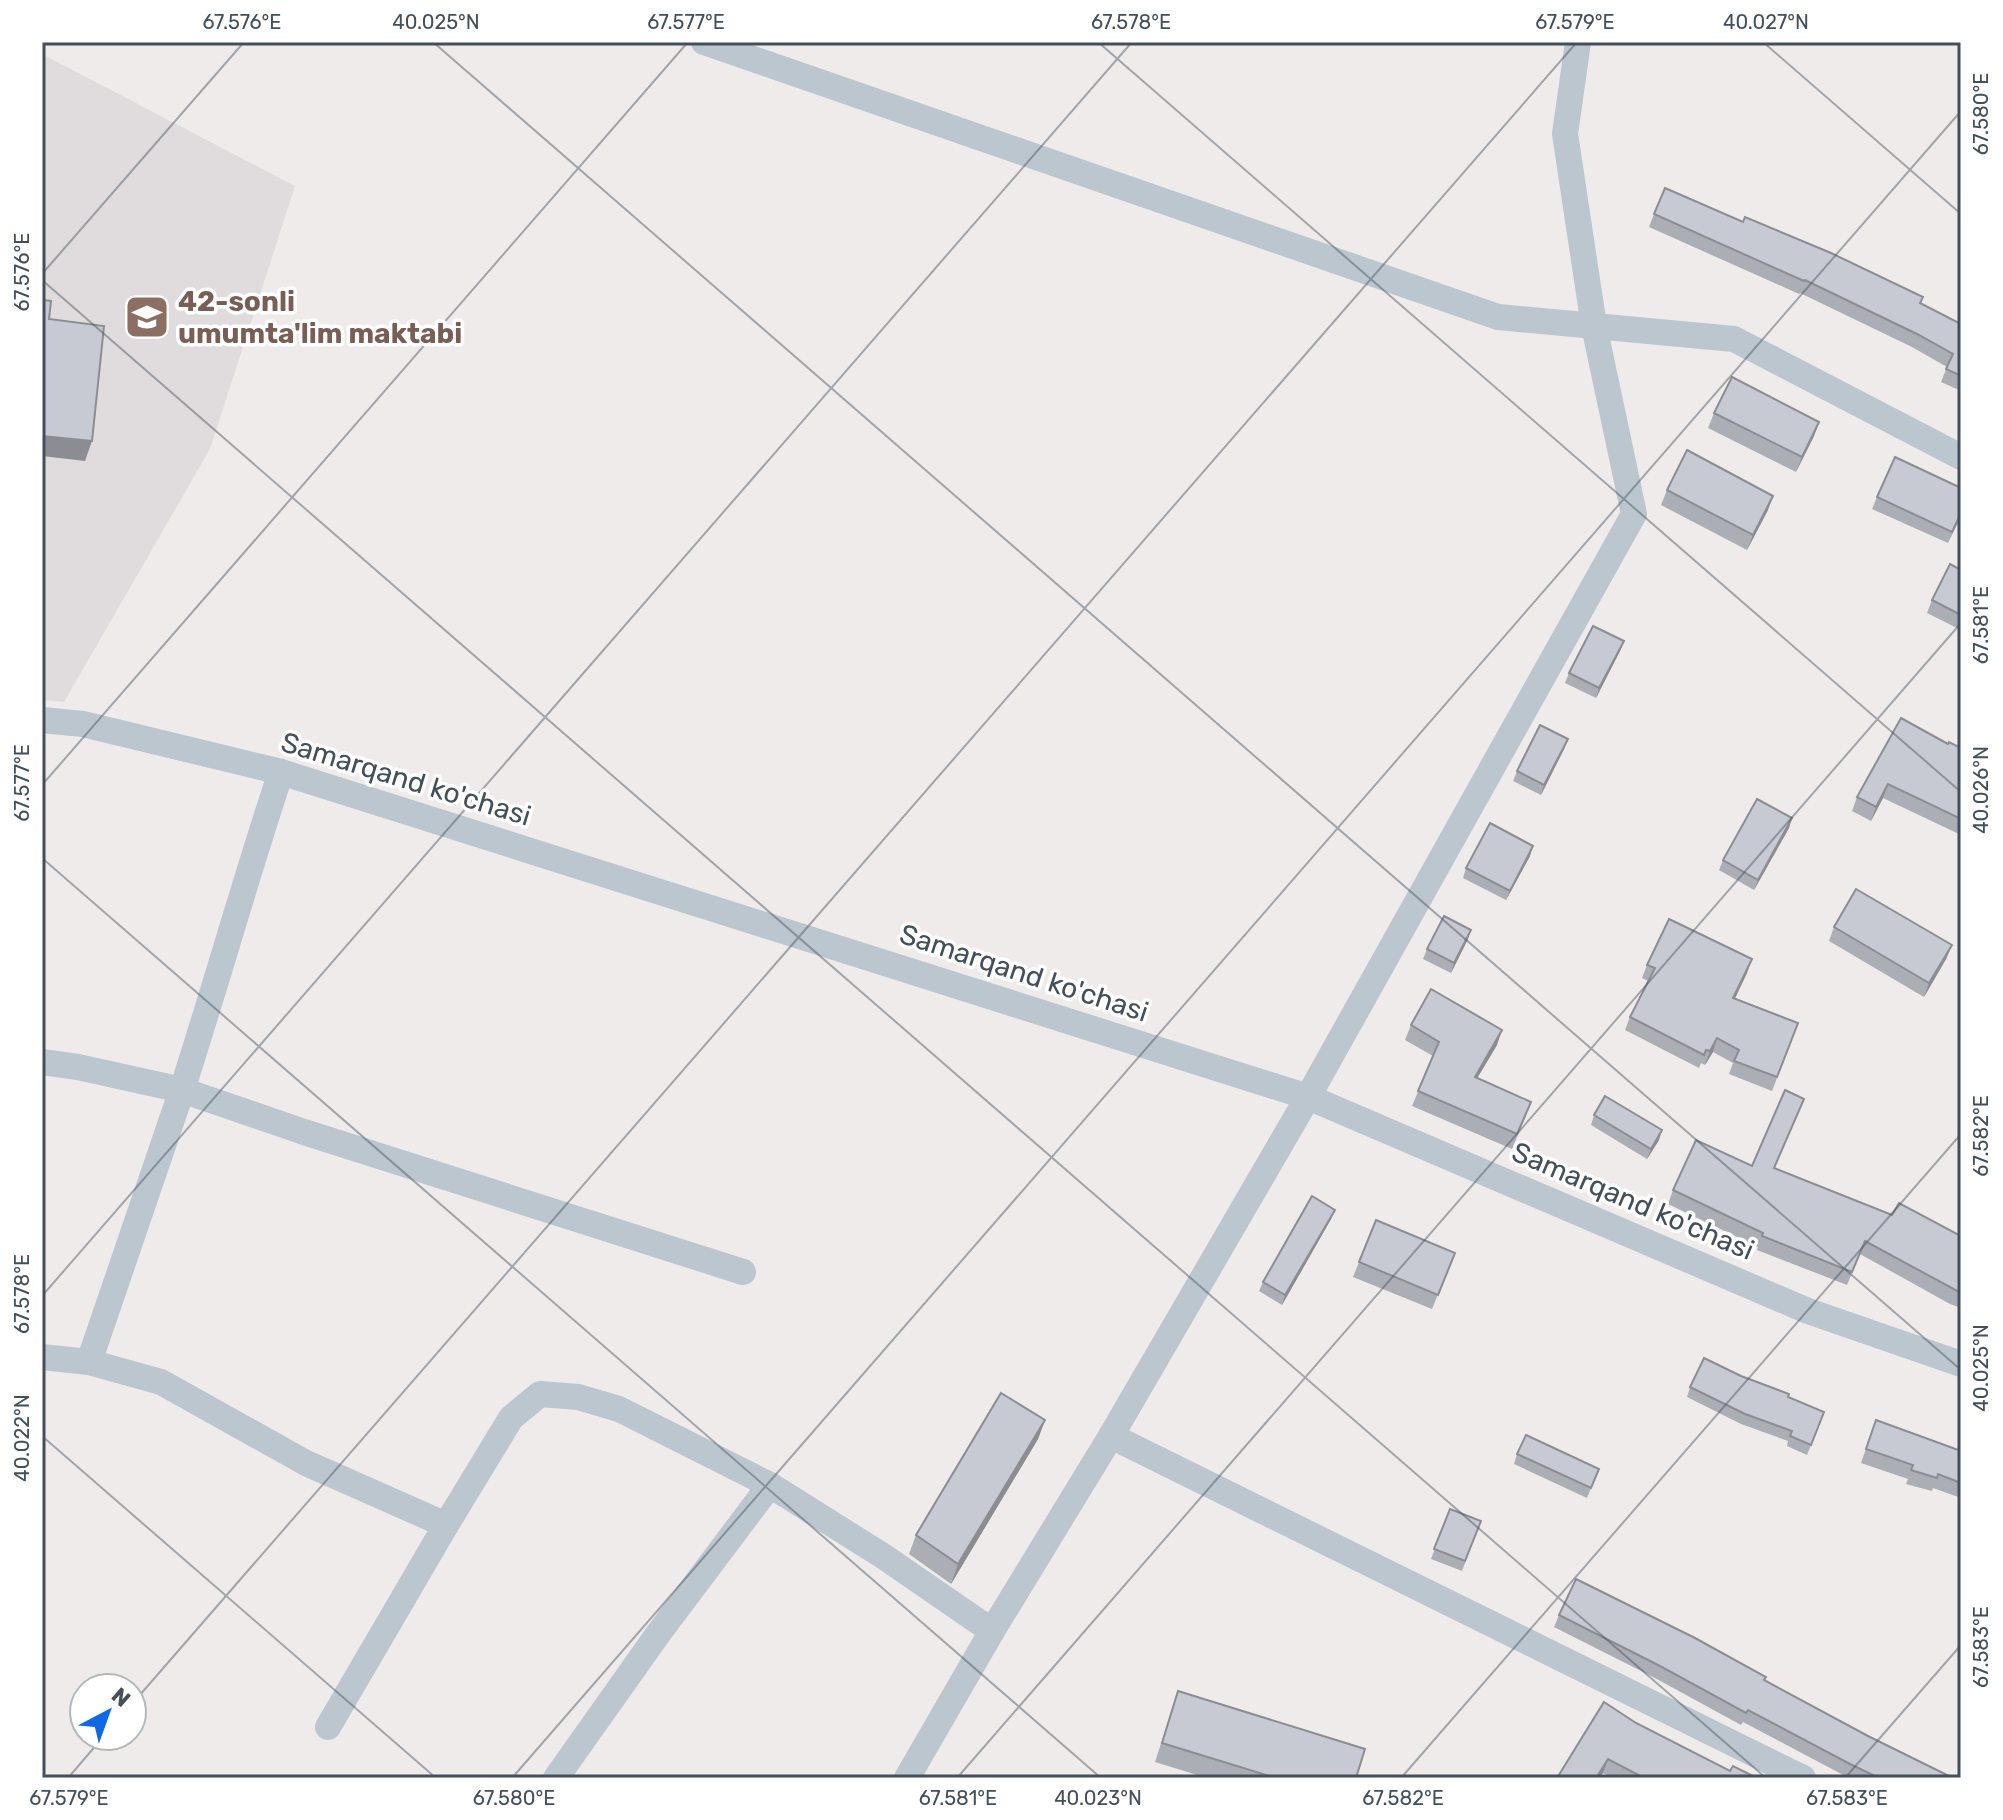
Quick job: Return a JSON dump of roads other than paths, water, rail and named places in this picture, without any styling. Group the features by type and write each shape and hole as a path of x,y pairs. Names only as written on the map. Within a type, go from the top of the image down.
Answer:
{"street":[{"path":"704,42 1498,317 1734,339 1961,457"},
{"path":"907,1778 1308,1097 1634,514 1594,326 1565,134 1578,42"},
{"name":"Samarqand ko'chasi","path":"42,720 83,724 281,772 1308,1097 1808,1311 1961,1364"},
{"path":"89,1362 182,1090 281,772"},
{"path":"42,1062 182,1090 318,1137 743,1272"},
{"path":"42,1357 89,1362 161,1382 306,1463 446,1525"},
{"path":"328,1727 511,1418 540,1394 578,1397 619,1409 770,1485 883,1556 992,1631"},
{"path":"1111,1436 1803,1778"},
{"path":"556,1778 658,1634 770,1485"}],"place":[{"name":"42-sonli umumta'lim maktabi","path":"147,317"}]}
